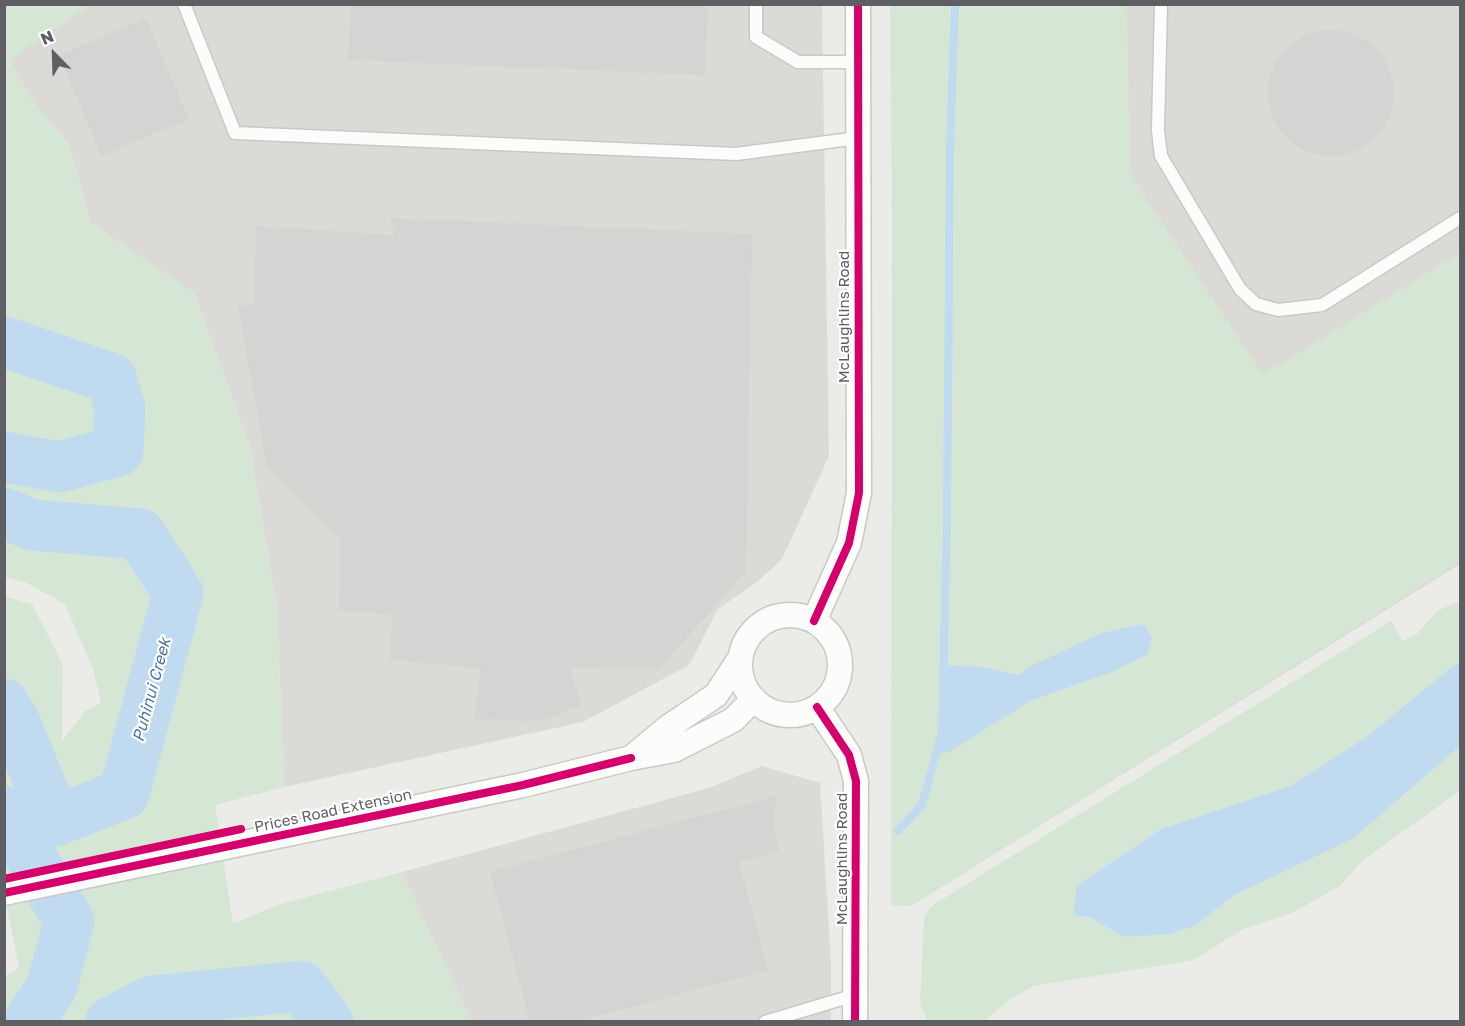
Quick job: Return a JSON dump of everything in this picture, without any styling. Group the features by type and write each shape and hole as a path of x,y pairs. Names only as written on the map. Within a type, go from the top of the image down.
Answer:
{"street":[{"name":"McLaughlins Road","path":"814,621 849,543 859,493 858,4"},
{"path":"791,615 814,621 828,632 837,646 840,663 838,680 830,695 817,707 801,714 784,715 767,710 754,699 745,687 740,658 750,636 768,620 791,615"},
{"name":"Prices Road Extension","path":"631,758 667,728 716,695 740,658"},
{"name":"Prices Road Extension","path":"4,893 523,786 631,758 674,750 733,720 754,699"},
{"name":"McLaughlins Road","path":"817,707 844,747 856,781 855,1022"}],"lane":[{"path":"184,4 235,133 736,154 858,138"},
{"path":"756,4 756,37 798,62 858,62"},
{"path":"1161,4 1158,130 1161,156 1240,289 1256,304 1278,310 1322,305 1461,218"},
{"path":"765,1022 855,995"}],"shaded area":[{"path":"89,5 822,5 829,456 782,559 757,582 718,609 689,665 583,722 284,787 277,607 250,447 194,293 91,223 69,145 32,100 9,59"},
{"path":"909,5 1460,5 1460,564 911,906"},
{"path":"762,766 820,783 831,962 831,1021 471,1021 402,872 709,788"}],"green space":[{"path":"5,5 89,5 9,60 32,100 69,145 91,223 194,293 250,447 277,607 284,787 215,805 233,924 277,905 402,872 471,1021 5,1021 5,976 19,968 4,893 5,597 32,604 63,665 62,741 85,711 101,703 93,669 65,604 25,582 5,577"},
{"path":"890,5 1127,5 1130,171 1142,193 1263,375 1460,253 1460,562 911,906 891,905"},
{"path":"1460,601 1460,663 1454,665 1365,738 1290,786 1161,829 1078,884 1074,915 1089,917 1124,937 1196,925 1233,896 1354,838 1460,746 1460,791 1363,860 1340,886 1290,914 1243,929 1194,960 1034,986 1012,998 984,1021 927,1020 920,1004 924,917 933,905 1391,621 1403,641 1417,634 1437,611"}],"water":[{"path":"1144,624 1152,637 1147,655 1112,672 1032,700 949,752 936,754 942,732 944,665 982,667 1019,675 1029,667 1101,633"},
{"path":"1460,663 1460,746 1354,838 1233,896 1196,925 1169,934 1124,937 1089,917 1073,915 1077,885 1161,829 1290,786 1365,738 1454,665"}],"building":[{"path":"351,4 708,4 705,75 348,60"},
{"path":"146,18 189,119 101,156 59,55"},
{"path":"1331,30 1355,34 1376,48 1390,69 1394,93 1390,117 1376,138 1355,152 1331,156 1307,152 1286,138 1272,117 1268,93 1272,69 1286,48 1307,34"},
{"path":"391,218 752,234 746,571 659,669 570,668 581,705 541,721 474,719 481,668 390,660 392,615 339,610 340,539 267,466 238,307 254,303 256,226 394,235"},
{"path":"776,796 774,830 779,851 739,862 768,970 575,1022 530,1022 490,872"}],"waterway":[{"path":"898,831 922,805 942,732 947,521 950,147 955,4"},
{"name":"Puhinui Creek","path":"4,342 111,378 120,408 118,451 60,467 4,457"},
{"name":"Puhinui Creek","path":"4,513 32,525 140,534 178,593 124,794 55,821 16,725 4,704"},
{"name":"Puhinui Creek","path":"4,811 69,921 52,986 29,1022"},
{"name":"Puhinui Creek","path":"111,1022 152,1001 301,986 328,1022"}],"cycle path":[{"path":"814,621 849,543 859,493 858,4"},
{"path":"817,707 849,755 856,781 855,1022"},
{"path":"4,893 523,785 631,758"},
{"path":"4,879 241,829"}]}
